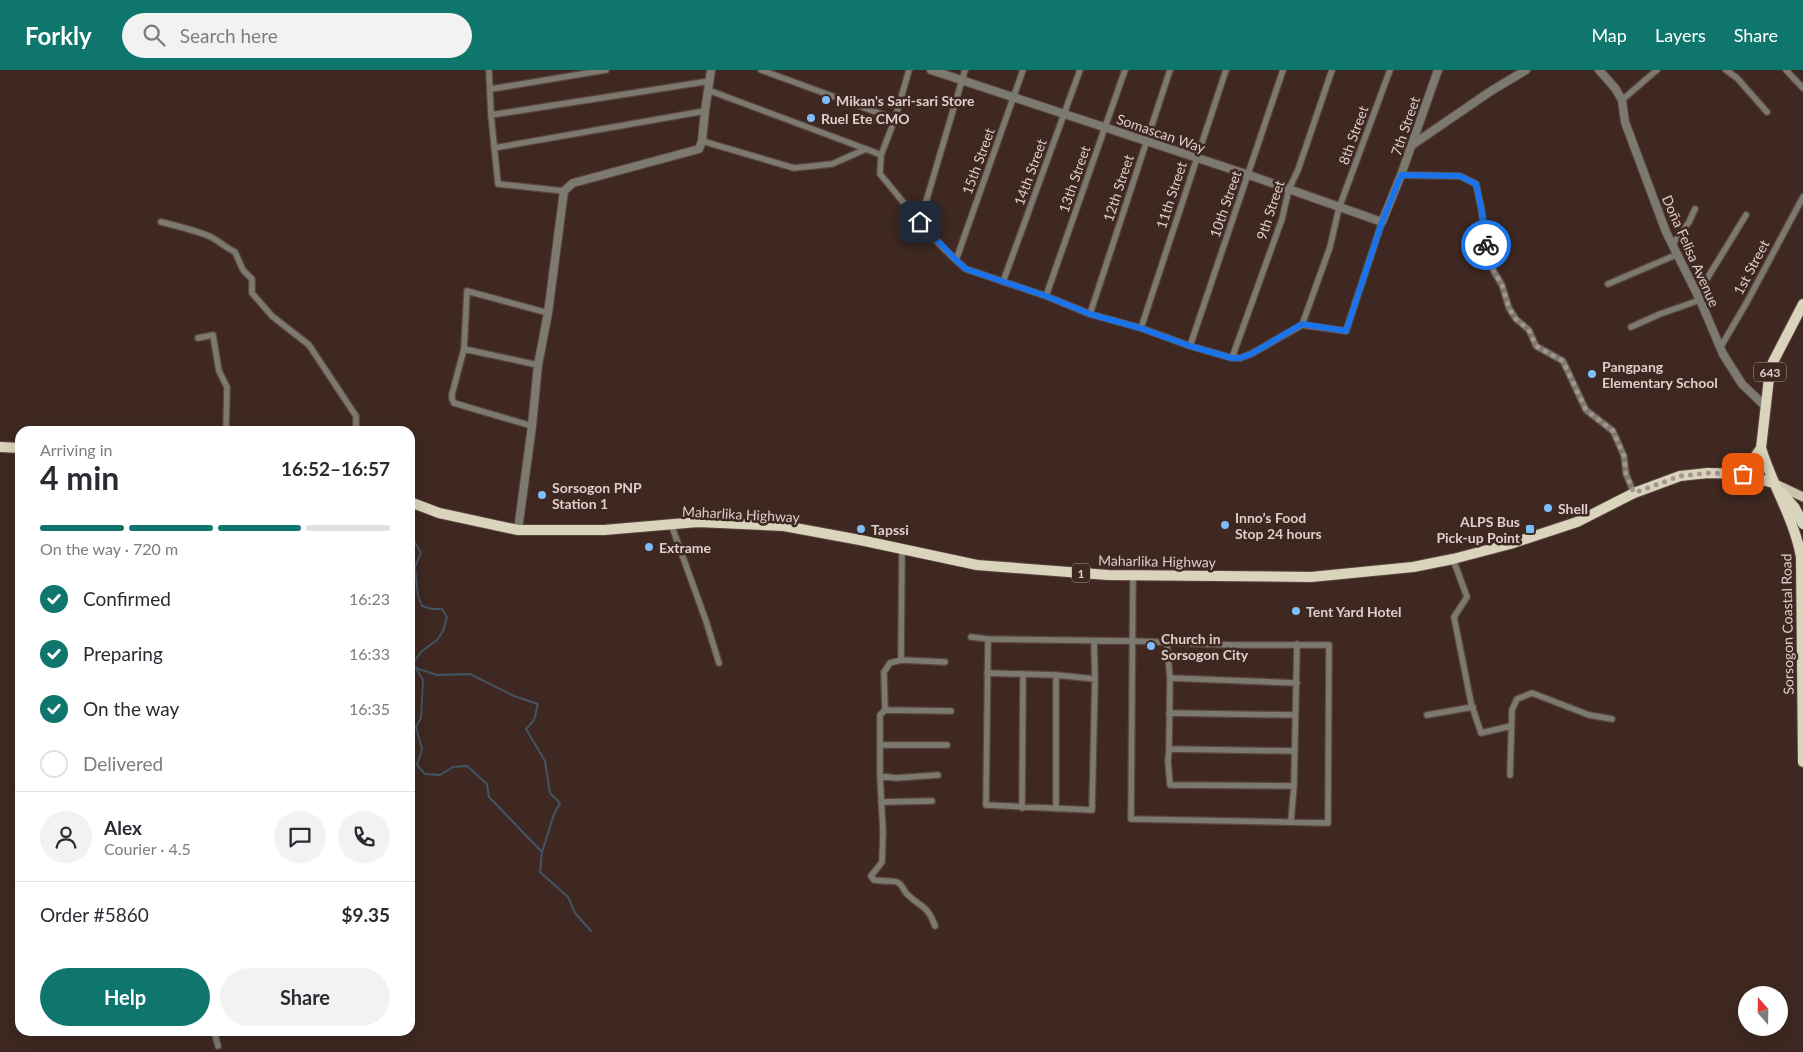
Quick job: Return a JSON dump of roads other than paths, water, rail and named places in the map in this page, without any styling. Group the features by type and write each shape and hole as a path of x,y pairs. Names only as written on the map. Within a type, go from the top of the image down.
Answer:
{"highway":[{"name":"643","path":"1743,474 1760,448 1768,378 1773,362 1803,304"},
{"path":"0,448 15,448"},
{"name":"643","path":"1760,448 1773,482"},
{"name":"Maharlika Highway","path":"415,504 439,513 518,530 604,530 698,522 784,526 977,565 1108,575 1311,577 1413,567 1510,544 1577,522 1634,493 1680,476 1708,473 1743,474 1773,482"},
{"path":"1773,482 1795,508 1803,524"},
{"name":"Sorsogon Coastal Road","path":"1773,482 1795,532 1801,557 1803,762"}],"main road":[{"name":"1","path":"1773,482 1803,497"}],"street":[{"path":"489,70 491,115 498,184 564,191"},
{"path":"491,89 606,70"},
{"path":"518,530 538,365 548,313 564,191 573,183 699,149 702,141 711,70"},
{"path":"762,70 895,118"},
{"path":"910,70 881,155 880,174 920,222 966,269 1046,296 1090,314 1232,358 1240,358 1251,354 1302,324"},
{"name":"Somascan Way","path":"931,70 1248,175 1382,222"},
{"path":"920,222 965,70"},
{"name":"15th Street","path":"956,260 1023,70"},
{"name":"14th Street","path":"1003,282 1080,70"},
{"name":"13th Street","path":"1046,296 1125,70"},
{"name":"12th Street","path":"1090,314 1170,70"},
{"name":"11th Street","path":"1140,328 1226,70"},
{"name":"10th Street","path":"1190,346 1283,70"},
{"name":"9th Street","path":"1232,358 1282,219 1289,189 1298,170 1332,70"},
{"name":"8th Street","path":"1302,324 1330,247 1339,208 1390,70"},
{"name":"7th Street","path":"1302,324 1346,331 1382,222 1401,175 1438,70"},
{"path":"1412,145 1491,91 1526,70"},
{"name":"Doña Felisa Avenue","path":"1599,70 1615,88 1622,100 1625,122 1666,232 1678,254 1720,348 1742,384 1765,406"},
{"path":"1622,100 1657,70"},
{"path":"1726,70 1737,78 1767,112"},
{"path":"1786,70 1803,88"},
{"path":"491,115 710,81"},
{"path":"708,90 881,155"},
{"path":"494,148 705,110"},
{"path":"702,141 794,168 832,164 866,149"},
{"path":"1401,175 1460,176 1476,184 1490,264 1502,285 1509,308 1516,319 1529,330 1536,346 1563,361 1586,410 1613,431 1624,456 1626,474 1634,493"},
{"name":"1st Street","path":"1720,348 1747,302 1803,197"},
{"path":"1673,244 1689,222 1695,209"},
{"path":"1631,327 1698,297 1746,215"},
{"path":"161,222 213,238 235,252 243,270 252,279 252,293 272,316 309,345 356,416 356,426"},
{"path":"1608,284 1678,254"},
{"path":"532,426 454,403 452,399 464,349 467,291 548,313"},
{"path":"198,338 212,335 219,371 228,387 226,426"},
{"path":"464,349 538,365"},
{"path":"671,524 719,663"},
{"path":"901,660 902,549"},
{"path":"1453,559 1467,597 1454,617 1473,707 1481,733 1511,726"},
{"path":"971,637 988,639 1133,641 1167,644 1329,645 1328,823 1131,819 1133,641 1133,575"},
{"path":"988,639 986,805 1092,810 1094,641"},
{"path":"1167,644 1170,678 1168,762 1170,785 1294,786"},
{"path":"1291,821 1294,786 1297,644"},
{"path":"885,710 884,672 890,663 901,660 945,662"},
{"path":"988,673 1056,675 1095,679"},
{"path":"1022,808 1024,674"},
{"path":"1056,675 1056,809"},
{"path":"1170,678 1297,683"},
{"path":"1510,775 1512,710 1518,699 1532,693 1589,715 1612,719"},
{"path":"1427,716 1473,707"},
{"path":"936,926 930,913 908,895 898,882 874,880 871,876 882,862 880,715 885,710 951,711"},
{"path":"1169,713 1295,715"},
{"path":"880,745 947,745"},
{"path":"1169,749 1294,751"},
{"path":"880,776 896,778 938,776"},
{"path":"881,802 932,801"},
{"path":"215,1036 218,1046"}],"waterway":[{"path":"415,542 421,553 415,567"},
{"path":"415,567 418,596 422,606 442,609 447,617 443,631 437,640 422,651 415,660"},
{"path":"415,666 423,680 421,718 416,727 422,749 417,765 425,774 440,775 453,767 467,766 487,784 489,797 542,852 540,872 568,897 575,913 591,931"},
{"path":"416,668 437,675 470,674 514,696 538,704 534,720 526,729 545,761 550,793 560,803 554,814 542,852"}],"place":[{"name":"Mikan's Sari-sari Store","path":"826,100"},
{"name":"Ruel Ete CMO","path":"811,118"},
{"name":"Pangpang Elementary School","path":"1592,374"},
{"name":"Sorsogon PNP Station 1","path":"542,495"},
{"name":"Shell","path":"1548,508"},
{"name":"Inno’s Food Stop 24 hours","path":"1225,525"},
{"name":"Tapssi","path":"861,529"},
{"name":"ALPS Bus Pick-up Point","path":"1530,529"},
{"name":"Extrame","path":"649,547"},
{"name":"Tent Yard Hotel","path":"1296,611"},
{"name":"Church in Sorsogon City","path":"1151,646"}]}
